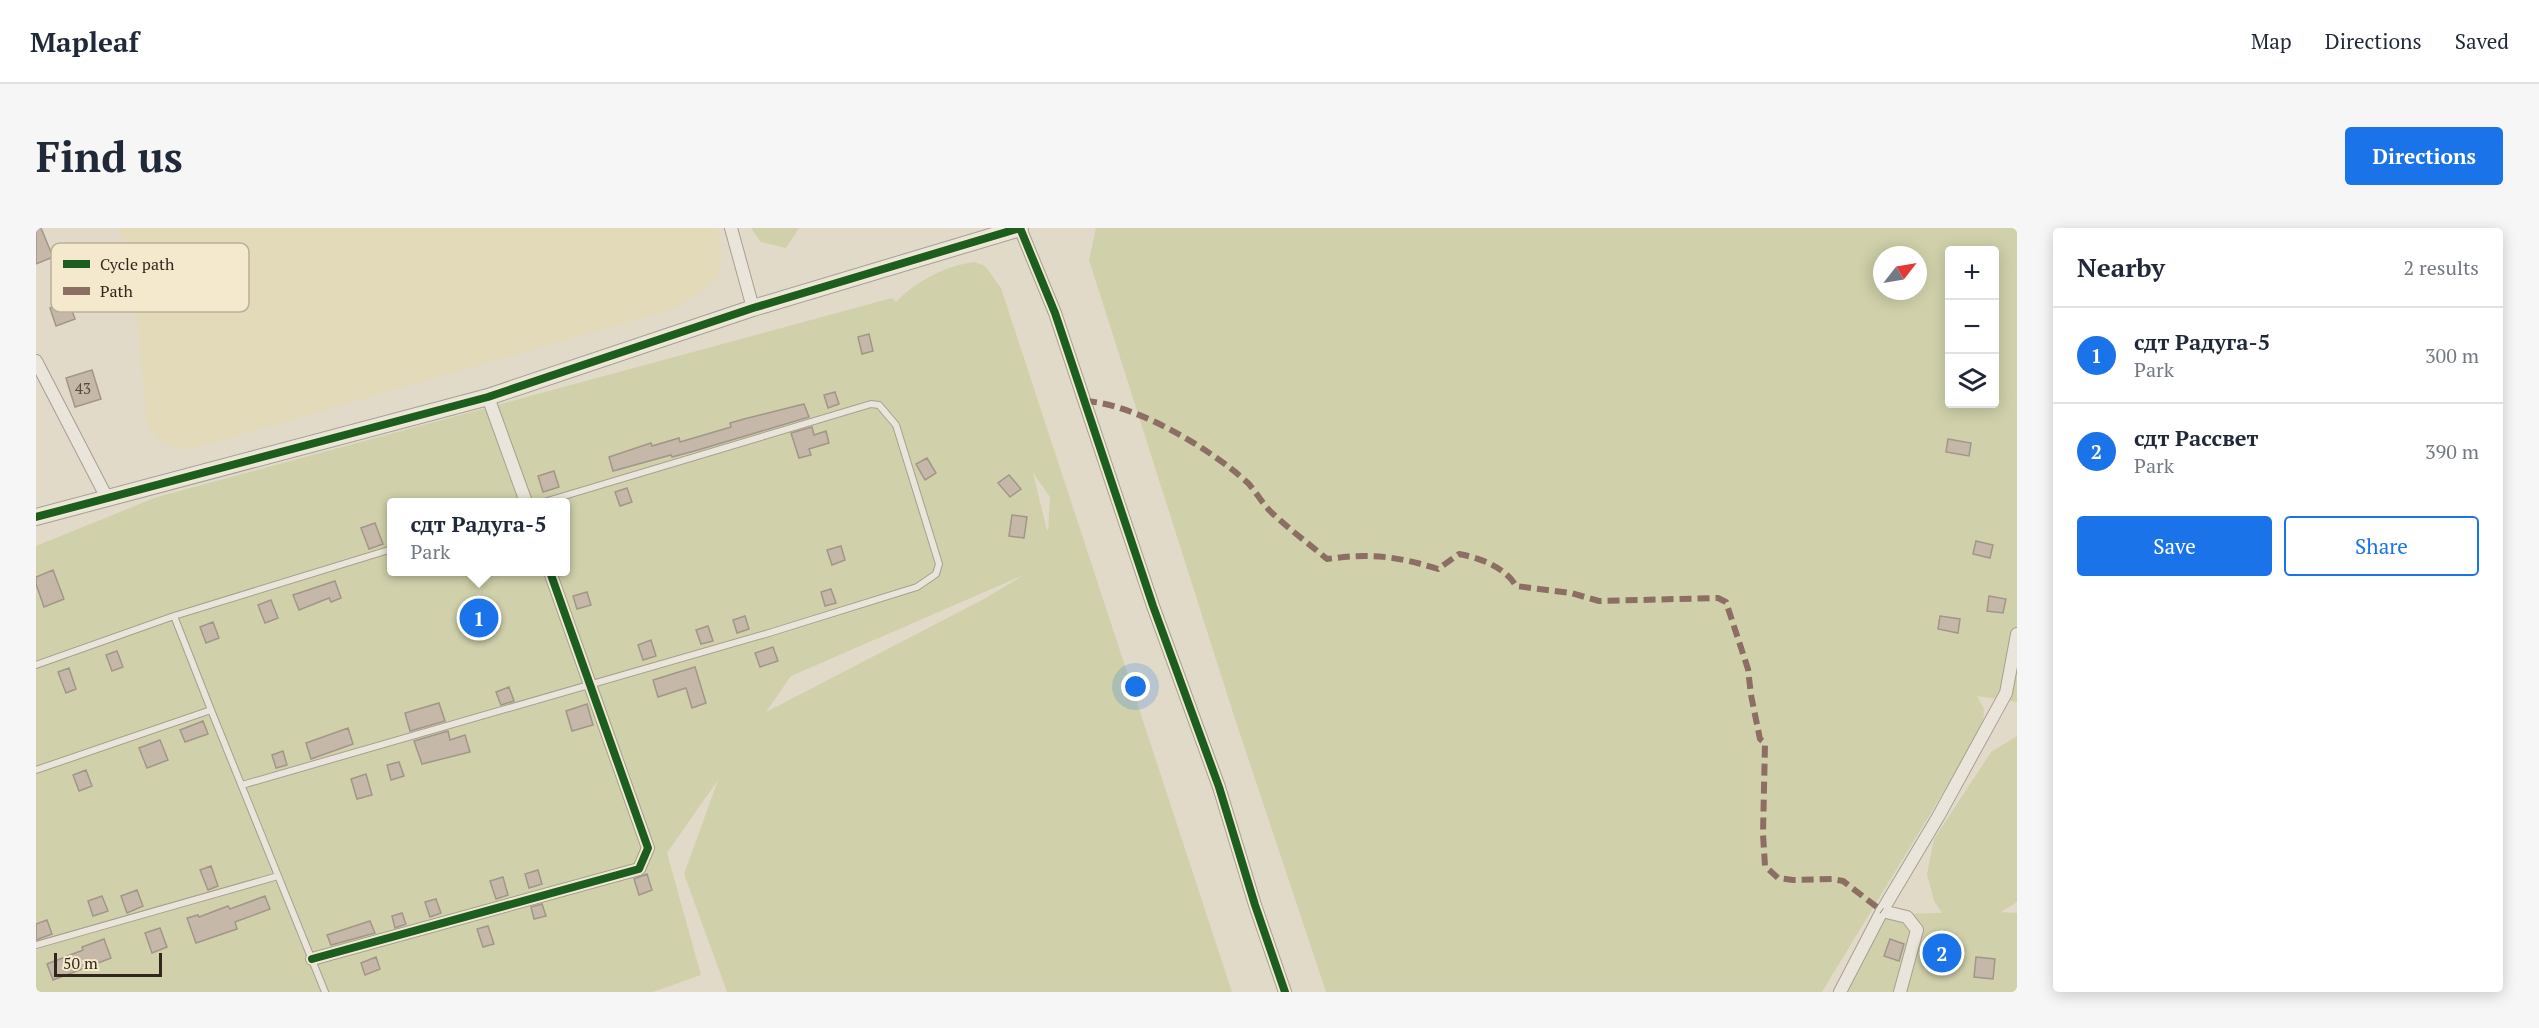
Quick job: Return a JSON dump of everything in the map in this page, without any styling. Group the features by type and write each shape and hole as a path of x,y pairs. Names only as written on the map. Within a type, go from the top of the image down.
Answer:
{"street":[{"path":"731,228 753,308"},
{"path":"36,517 488,397 753,308 1020,228 1055,313 1153,606 1219,787 1254,905 1285,992"},
{"path":"36,361 107,498"},
{"path":"488,397 525,498"},
{"path":"312,959 639,869 648,848 551,576"},
{"path":"1840,992 1882,911 1938,817 2007,693 2017,634"},
{"path":"1882,911 1907,917 1917,930 1900,992"}],"lane":[{"path":"242,785 917,588 936,574 939,564 896,425 879,405 871,404 557,498"},
{"path":"36,665 174,616 387,551"},
{"path":"174,616 326,992"},
{"path":"36,770 212,710"},
{"path":"36,945 278,876"}],"shaded area":[{"path":"118,228 718,228 722,253 718,278 676,308 187,450 163,443 147,426 137,312 249,312 249,243 123,243"}],"green space":[{"path":"751,228 799,228 786,248 761,242"},
{"path":"1096,228 2017,228 2017,702 1977,696 1984,709 1983,727 1822,992 1326,992 1234,716 1089,260"},
{"path":"975,262 985,266 1001,288 1232,992 727,992 684,874 718,780 667,853 701,975 653,992 36,992 36,546 157,497 892,298 896,302 922,281 954,267","holes":["1033,473 1050,497 1048,531","1024,575 984,599 766,712 791,676"]},
{"path":"2017,736 2017,902 2001,912 2017,913 2017,992 1847,992 1887,914 1942,913 1934,901 1927,874 1934,839 1991,752"}],"building":[{"path":"36,228 41,228 51,258 36,264"},
{"path":"51,312 73,312 75,319 56,326"},
{"path":"869,334 873,351 862,354 858,337"},
{"path":"92,370 101,399 75,407 66,378"},
{"path":"835,392 839,404 828,408 824,395"},
{"path":"804,404 809,417 698,450 613,471 609,457 651,443 652,446 679,438 680,442 731,427 730,423"},
{"path":"812,427 814,435 826,431 829,443 809,449 811,455 799,458 791,433"},
{"path":"1948,439 1971,443 1969,456 1946,452"},
{"path":"927,458 936,473 925,480 916,464"},
{"path":"554,471 559,487 543,492 538,476"},
{"path":"1009,475 1021,489 1010,497 998,483"},
{"path":"627,488 632,502 620,506 615,492"},
{"path":"1012,515 1027,517 1024,538 1009,536"},
{"path":"375,523 383,544 369,549 361,528"},
{"path":"1976,541 1993,545 1990,558 1973,554"},
{"path":"841,546 845,560 832,565 827,550"},
{"path":"53,570 64,599 44,607 36,584 36,577"},
{"path":"335,581 341,598 331,602 329,598 299,610 293,595"},
{"path":"831,589 836,603 825,606 821,592"},
{"path":"587,592 591,605 577,609 573,596"},
{"path":"1989,596 2006,599 2003,613 1987,611"},
{"path":"271,600 278,618 265,623 258,605"},
{"path":"745,616 749,629 737,633 733,620"},
{"path":"1940,616 1960,619 1958,633 1938,629"},
{"path":"213,622 219,638 206,643 200,627"},
{"path":"708,626 713,641 701,644 696,630"},
{"path":"651,640 656,656 643,660 638,645"},
{"path":"773,647 778,661 760,667 755,653"},
{"path":"117,651 123,667 112,671 106,655"},
{"path":"695,667 706,703 692,708 686,688 658,697 653,680"},
{"path":"69,668 76,689 66,693 58,672"},
{"path":"509,687 514,701 501,705 496,692"},
{"path":"439,703 445,721 410,731 405,713"},
{"path":"587,704 593,725 572,731 566,711"},
{"path":"203,721 208,734 185,742 180,730"},
{"path":"348,728 353,744 311,759 306,743"},
{"path":"448,731 450,740 465,735 470,752 422,764 414,741"},
{"path":"160,740 168,760 147,768 139,748"},
{"path":"283,751 287,765 276,768 272,755"},
{"path":"399,762 404,776 391,780 387,765"},
{"path":"86,770 92,786 79,791 73,775"},
{"path":"366,774 372,795 357,799 351,779"},
{"path":"211,866 218,886 208,890 200,870"},
{"path":"538,870 542,884 529,888 525,874"},
{"path":"647,874 652,890 639,895 634,879"},
{"path":"503,877 508,895 496,899 490,881"},
{"path":"137,890 143,906 127,913 121,896"},
{"path":"102,896 108,911 93,916 88,901"},
{"path":"265,896 270,909 235,922 237,929 196,943 187,918 198,915 199,917 228,906 230,909"},
{"path":"436,899 441,913 430,917 425,902"},
{"path":"542,904 546,916 534,919 531,907"},
{"path":"402,913 406,924 395,928 392,916"},
{"path":"47,920 52,934 36,940 36,924"},
{"path":"370,921 375,933 331,945 327,935"},
{"path":"488,926 494,944 483,947 477,929"},
{"path":"160,928 167,947 152,953 145,933"},
{"path":"104,939 111,958 53,980 47,964"},
{"path":"1890,939 1904,944 1899,961 1884,956"},
{"path":"376,957 380,969 365,975 361,963"},
{"path":"1976,957 1995,959 1993,979 1974,977"}],"marked path":[{"path":"1085,401 1127,410 1149,419 1172,430 1214,456 1248,483 1271,512 1327,559 1357,556 1383,557 1438,569 1459,554 1491,564 1511,579 1516,586 1571,593 1599,601 1718,598 1726,602 1748,669 1760,739 1765,743 1763,834 1765,866 1778,878 1843,881 1882,911"}],"cycle path":[{"path":"1020,228 1055,313 1153,606 1219,787 1255,905 1285,992"},
{"path":"36,517 488,397 753,308 1020,228"},
{"path":"312,959 639,869 648,848 551,576"}],"place":[{"name":"сдт Радуга-5","path":"479,618"},
{"name":"сдт Рассвет","path":"1942,953"}]}
